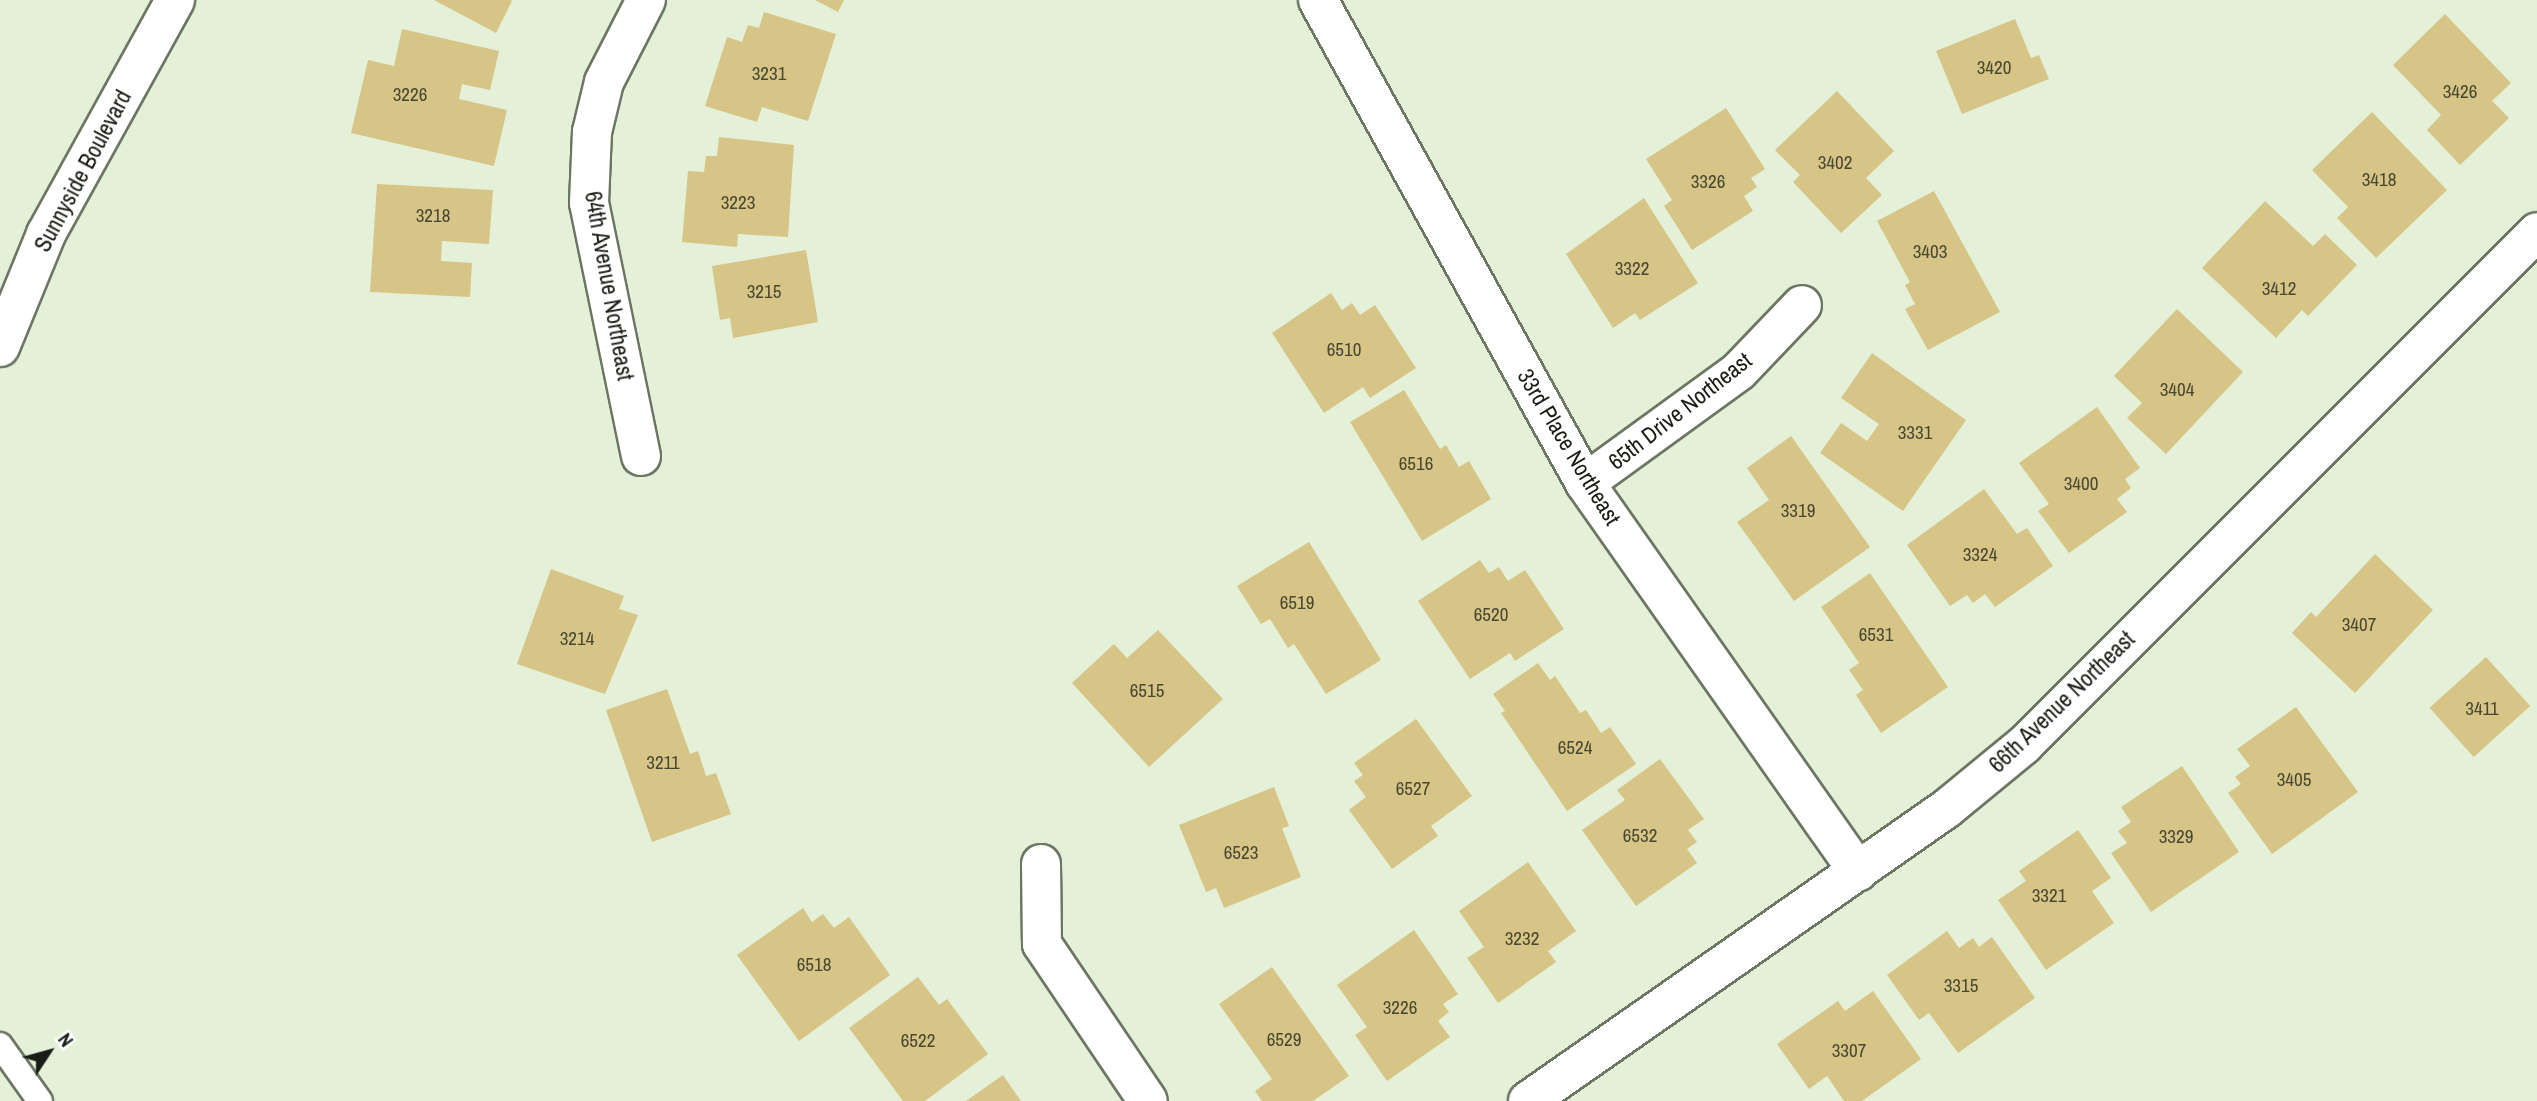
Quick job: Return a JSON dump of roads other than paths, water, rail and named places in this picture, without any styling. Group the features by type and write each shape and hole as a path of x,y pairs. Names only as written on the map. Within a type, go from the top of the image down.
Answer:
{"street":[{"name":"Sunnyside Boulevard","path":"0,346 46,234 175,0"},
{"name":"64th Avenue Northeast","path":"641,456 589,203 592,132 604,82 646,0"},
{"name":"33rd Place Northeast","path":"1318,0 1585,483 1858,872"},
{"name":"66th Avenue Northeast","path":"1528,1101 1858,872 2024,745 2537,232"},
{"name":"65th Drive Northeast","path":"1585,483 1739,371 1801,305"},
{"path":"1041,864 1042,944 1147,1101"}],"lane":[{"path":"0,1045 40,1101"}]}
